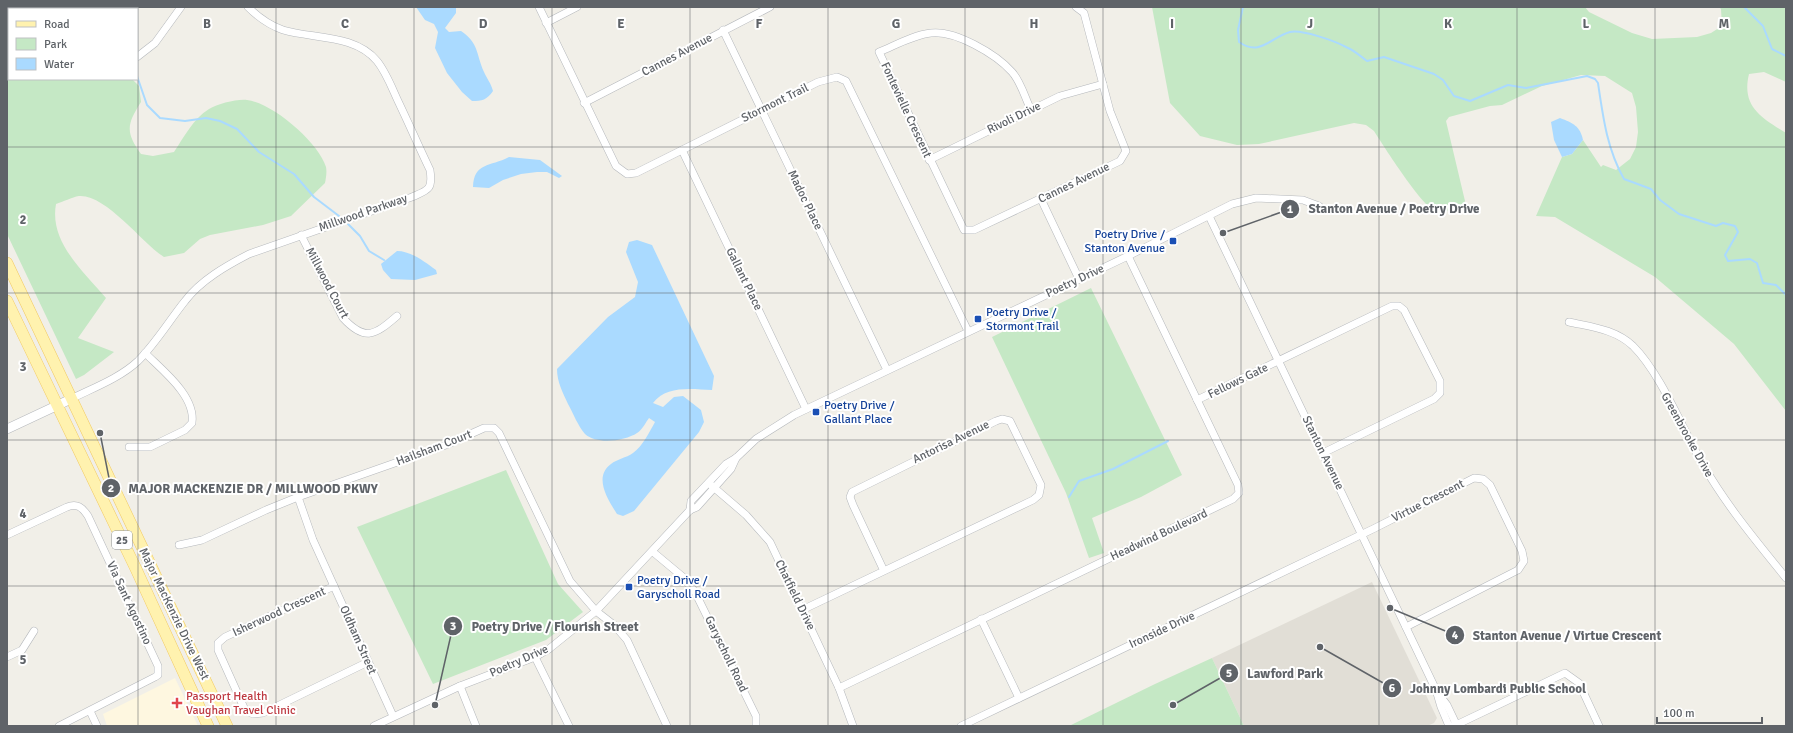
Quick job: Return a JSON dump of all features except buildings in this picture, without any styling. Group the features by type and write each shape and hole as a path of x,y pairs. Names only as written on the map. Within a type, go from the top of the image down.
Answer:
{"main road":[{"name":"Major MacKenzie Drive West","path":"7,263 227,726"},
{"name":"Major MacKenzie Drive West","path":"7,301 136,569 208,726"}],"street":[{"path":"138,56 155,43 181,7"},
{"name":"Millwood Parkway","path":"71,399 128,369 145,354 186,300 212,275 249,254 428,190 431,184 430,170 389,81 377,60 362,49 344,41 320,35 292,32 271,25 261,19 248,7"},
{"name":"Stormont Trail","path":"539,7 584,103 616,166 627,174 636,173 761,109 818,82 836,77 846,81 968,332"},
{"path":"546,23 577,7"},
{"name":"Cannes Avenue","path":"584,103 770,7"},
{"name":"Cannes Avenue","path":"964,230 974,230 1120,161 1126,151 1110,111 1084,14 1076,7"},
{"name":"Madoc Place","path":"723,30 887,370"},
{"name":"Fontevielle Crescent","path":"964,230 929,160 879,52 913,37 932,33 949,34 989,52 1012,72 1031,110"},
{"name":"Rivoli Drive","path":"929,160 1060,96 1103,84"},
{"name":"Gallant Place","path":"682,150 806,409"},
{"name":"Poetry Drive","path":"374,726 460,686 535,657 567,636 596,611 653,552 690,510 692,501 711,485 726,464 736,458 770,430 806,409 1128,256 1232,204 1256,198 1303,200 1320,206"},
{"path":"1041,199 1080,279"},
{"name":"Stanton Avenue","path":"1209,216 1436,690 1447,705 1454,726"},
{"name":"Millwood Court","path":"301,235 343,318 354,329 363,334 380,331 397,316"},
{"name":"Headwind Boulevard","path":"840,688 1233,499 1239,493 1238,485 1128,256"},
{"name":"Fellows Gate","path":"1197,400 1279,362 1392,306 1399,306 1404,310 1440,381 1440,393 1434,399 1323,453"},
{"name":"Greenbrooke Drive","path":"1569,322 1611,331 1632,346 1652,371 1702,464 1721,494 1744,526 1786,578"},
{"path":"129,447 150,447 189,428 193,420 188,404 178,386 145,354"},
{"path":"7,429 57,407 71,399"},
{"name":"Antorisa Avenue","path":"802,610 884,571 1033,500 1039,494 1042,485 1010,421 1002,419 996,421 852,492 850,497 853,506 884,571"},
{"name":"Hailsham Court","path":"179,545 202,540 266,510 298,497 446,445 484,428 494,428 499,433 570,581 596,611"},
{"name":"Virtue Crescent","path":"1362,535 1478,477 1490,485 1522,551 1524,561 1518,570 1406,627"},
{"name":"Chatfield Drive","path":"711,485 746,515 770,542 840,688 853,726"},
{"name":"Oldham Street","path":"298,497 313,540 393,716"},
{"name":"Via Sant Agostino","path":"7,536 67,507 76,505 81,507 88,516 156,660 159,671 155,678 59,726"},
{"name":"Ironside Drive","path":"961,726 1362,535"},
{"name":"Garyscholl Road","path":"653,552 683,577 698,597 756,716 756,726"},
{"name":"Isherwood Crescent","path":"334,586 225,637 218,643 218,650 245,710 253,714 263,713 368,662"},
{"path":"596,611 614,625 627,640 667,726"},
{"path":"981,619 1019,698"},
{"path":"7,657 22,650 34,631"},
{"path":"535,657 569,726"},
{"path":"1454,726 1565,674 1579,683 1599,726"},
{"path":"460,686 476,726"},
{"path":"90,711 97,726"}],"shaded area":[{"path":"1372,582 1437,718 1434,723 1427,726 1244,726 1212,658"},
{"path":"175,678 198,726 107,726 103,714"}],"green space":[{"path":"1152,7 1585,7 1589,12 1632,33 1652,39 1697,37 1711,33 1722,26 1721,9 1719,7 1786,7 1786,82 1764,72 1749,74 1747,85 1748,95 1756,110 1769,122 1786,133 1786,411 1734,344 1655,277 1555,217 1536,216 1562,157 1572,154 1583,140 1601,167 1603,165 1616,170 1630,159 1636,147 1638,132 1636,107 1632,93 1605,76 1581,75 1542,86 1502,105 1490,106 1449,117 1446,121 1465,201 1461,207 1437,212 1431,209 1414,189 1374,131 1366,125 1354,123 1259,144 1237,145 1200,136 1170,103"},
{"path":"7,74 8,80 133,80 139,86 141,102 133,116 130,134 141,154 153,156 174,152 185,134 198,118 209,109 238,100 247,100 258,103 282,116 305,136 322,157 326,167 325,183 291,216 263,225 210,235 200,239 184,253 164,257 155,251 124,221 101,203 90,198 79,196 56,204 55,218 63,244 70,256 106,298 78,338 114,352 84,375 76,379 7,234"},
{"path":"1091,288 1182,475 1141,497 1092,518 1104,553 1089,558 1066,493 992,337"},
{"path":"506,470 558,584 583,612 546,640 433,684 357,527"},
{"path":"1212,658 1244,726 1069,726 1155,684"}],"water":[{"path":"416,7 456,7 456,13 445,28 449,32 461,31 467,35 474,44 481,66 493,91 489,96 481,100 472,101 462,92 447,73 435,48 438,32 434,24 425,20"},
{"path":"1560,118 1578,128 1583,140 1572,154 1562,157 1554,140 1551,122"},
{"path":"509,157 540,160 562,176 559,178 547,172 537,172 521,174 503,180 489,188 473,187 476,173 480,169 484,166"},
{"path":"637,240 652,245 714,376 712,390 680,389 665,393 658,397 653,403 663,407 674,397 683,396 701,410 704,422 699,432 634,511 623,516 617,514 606,495 603,475 611,464 630,455 640,447 655,422 649,418 639,432 632,436 618,440 604,441 596,440 590,437 582,431 562,392 557,369 608,317 635,297 638,282 626,252 629,242"},
{"path":"397,251 402,251 418,258 436,270 437,274 415,280 391,279 383,270 381,264"}],"waterway":[{"path":"27,7 31,8"},
{"path":"1243,7 1238,30 1239,42 1246,46 1259,47 1283,34 1290,32 1302,32 1349,48 1367,61 1384,57 1434,74 1443,80 1454,96 1470,101 1508,85 1526,88 1587,76 1595,79 1598,83 1604,120 1613,156 1624,179 1651,189 1660,200 1679,214 1716,226 1723,223 1735,226 1738,232 1725,255 1728,261 1750,259 1757,263 1763,283 1776,285 1786,295"},
{"path":"1744,7 1763,26 1772,49 1786,56"},
{"path":"138,79 147,105 160,118 185,121 206,118 220,121 237,129 259,152 294,174 314,197 339,216"},
{"path":"348,224 360,236 369,251 384,260"},
{"path":"1069,497 1079,481 1113,469 1168,441"}],"place":[{"name":"Stanton Avenue / Poetry Drive","path":"1223,233"},
{"name":"Poetry Drive / Stanton Avenue","path":"1173,241"},
{"name":"Poetry Drive / Stormont Trail","path":"978,319"},
{"name":"Poetry Drive / Gallant Place","path":"816,412"},
{"name":"MAJOR MACKENZIE DR / MILLWOOD PKWY","path":"100,433"},
{"name":"Poetry Drive / Garyscholl Road","path":"629,587"},
{"name":"Stanton Avenue / Virtue Crescent","path":"1390,608"},
{"name":"Johnny Lombardi Public School","path":"1320,647"},
{"name":"Passport Health Vaughan Travel Clinic","path":"177,703"},
{"name":"Poetry Drive / Flourish Street","path":"435,705"},
{"name":"Lawford Park","path":"1173,705"}]}
